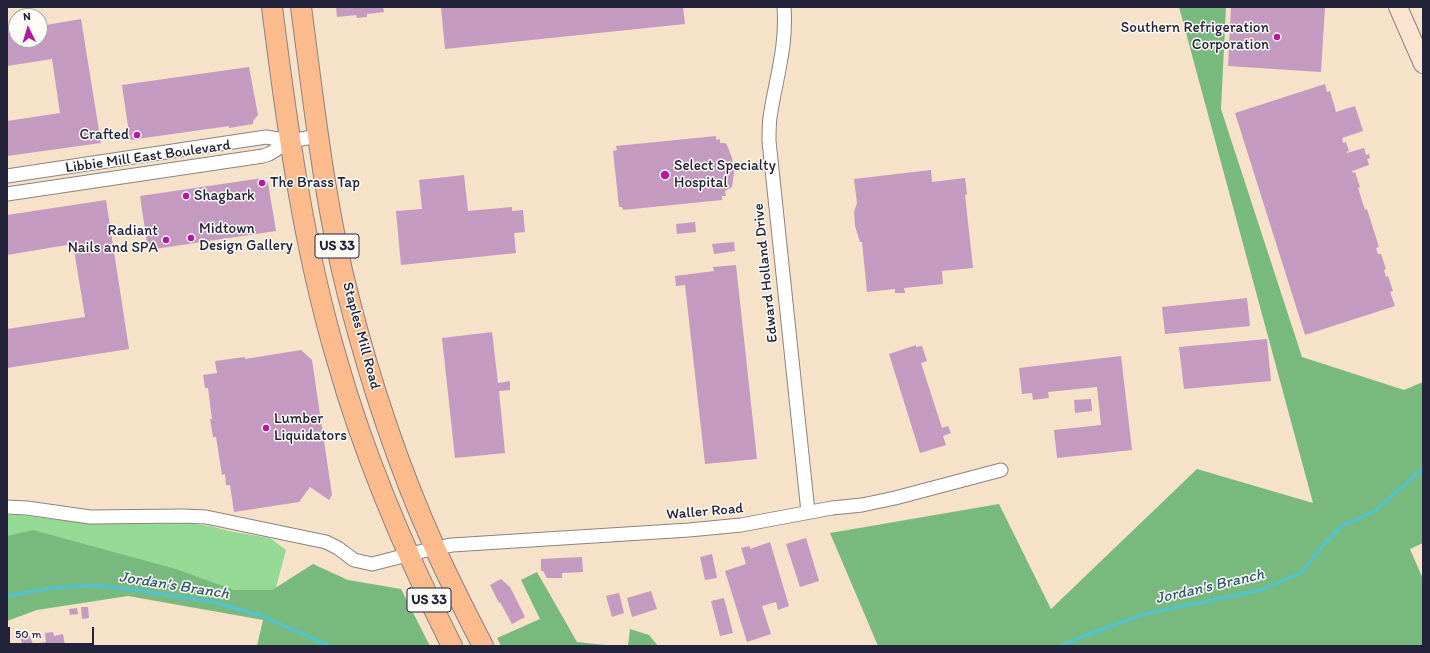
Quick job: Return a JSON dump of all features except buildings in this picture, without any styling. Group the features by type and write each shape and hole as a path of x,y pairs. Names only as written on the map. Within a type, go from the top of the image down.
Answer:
{"main road":[{"name":"Staples Mill Road","path":"272,7 298,189 309,248 337,361 379,485 408,554 452,646"},
{"name":"Staples Mill Road","path":"301,7 323,170 348,294 364,354 390,434 435,548 483,646"}],"street":[{"name":"Edward Holland Drive","path":"784,7 785,36 783,55 770,118 769,142 808,512"},
{"path":"1398,7 1423,64"},
{"name":"Libbie Mill East Boulevard","path":"7,176 266,137 290,141 318,136"},
{"name":"Libbie Mill East Boulevard","path":"7,194 263,156 290,141"},
{"name":"Waller Road","path":"7,507 27,508 90,517 195,516 220,519 326,542 338,548 354,560 365,564 378,564 408,554 452,545 712,529 741,525 832,508 862,505 895,498 1001,470"}],"green space":[{"path":"1179,7 1226,7 1221,109 1302,357 1404,390 1423,382 1423,543 1410,549 1423,579 1423,646 878,646 830,533 999,504 1051,609 1197,469 1313,503"},
{"path":"7,515 20,515 91,524 189,523 270,538 286,550 269,613 129,588 7,610"},
{"path":"33,530 176,569 234,590 272,590 313,564 348,580 401,589 430,646 257,646 263,620 128,596 37,610 7,621 7,536"},
{"path":"537,572 577,642 615,646 501,646 497,638 540,619 521,580"},
{"path":"630,629 649,635 658,646 628,646"}],"waterway":[{"name":"Jordan's Branch","path":"1061,646 1144,614 1261,590 1301,573 1323,545 1342,526 1375,511 1423,468"},
{"name":"Jordan's Branch","path":"7,596 52,588 96,585 214,602 262,616 330,646"}],"place":[{"name":"Southern Refrigeration Corporation","path":"1277,37"},
{"name":"Crafted","path":"137,135"},
{"name":"Select Specialty Hospital","path":"665,175"},
{"name":"The Brass Tap","path":"262,183"},
{"name":"Shagbark","path":"186,196"},
{"name":"Midtown Design Gallery","path":"191,238"},
{"name":"Radiant Nails and SPA","path":"166,240"},
{"name":"Lumber Liquidators","path":"266,428"}]}
